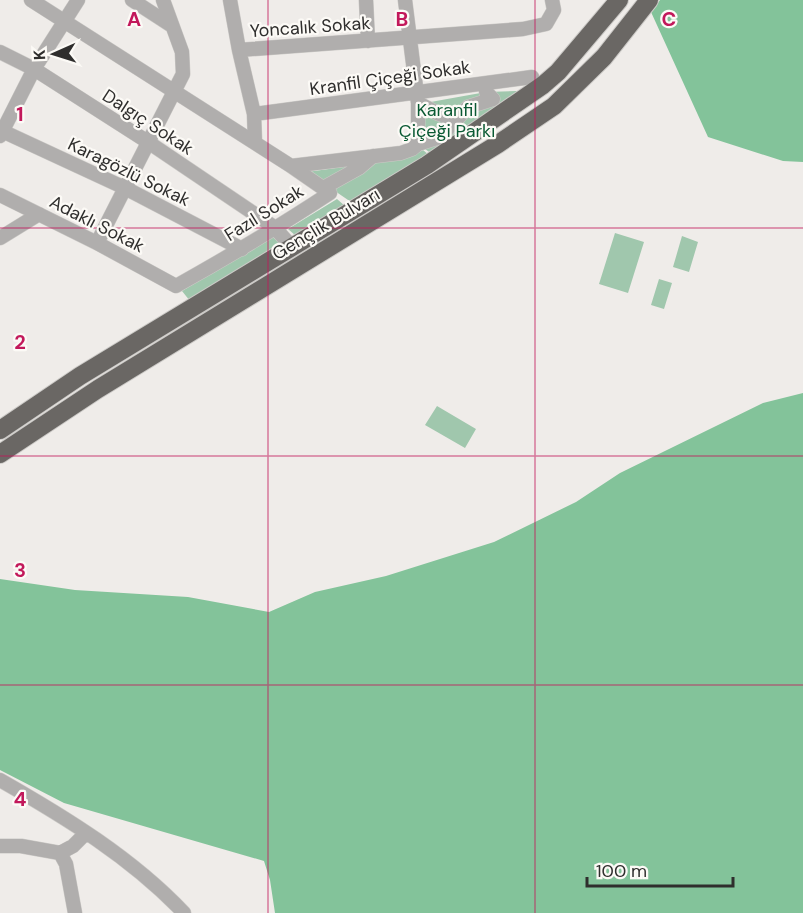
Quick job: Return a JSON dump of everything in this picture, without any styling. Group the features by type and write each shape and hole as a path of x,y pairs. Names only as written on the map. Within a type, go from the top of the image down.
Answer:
{"highway":[{"name":"Gençlik Bulvarı","path":"0,430 80,376 427,165 543,85 558,72 619,0"},
{"name":"Gençlik Bulvarı","path":"0,454 98,389 498,144 554,106 604,57 649,0"}],"street":[{"path":"31,0 255,142"},
{"path":"1,132 34,69 78,0"},
{"path":"132,0 172,26"},
{"path":"97,243 183,74 182,52 163,0"},
{"path":"230,0 254,114 255,142"},
{"path":"366,0 368,41"},
{"path":"405,0 417,98 418,144"},
{"name":"Yoncalık Sokak","path":"239,50 524,29 546,24 553,5"},
{"name":"Dalgıç Sokak","path":"0,52 34,69 148,142 274,227 292,247"},
{"name":"Kranfil Çiçeği Sokak","path":"254,114 417,98 531,77"},
{"path":"291,166 401,153 418,144 440,137 468,107 490,95 507,106"},
{"path":"417,98 439,114 456,120"},
{"name":"Karagözlü Sokak","path":"1,132 125,188 242,249"},
{"name":"Fazıl Sokak","path":"176,286 242,249 330,193 255,142"},
{"path":"323,188 360,168 373,156"},
{"name":"Adaklı Sokak","path":"0,195 97,243 176,286"},
{"path":"0,238 39,214"},
{"path":"0,780 37,801 117,855 184,913"},
{"path":"0,846 21,846 60,853 73,846 86,833"},
{"path":"60,853 66,864 75,913"}],"green space":[{"path":"660,0 803,0 803,162 783,161 708,137 651,12"},
{"name":"Karanfil Çiçeği Parkı","path":"516,91 523,95 432,154 425,149 425,103 486,92"},
{"path":"423,150 429,155 351,202 307,172 406,158"},
{"path":"337,199 345,206 296,236 288,229"},
{"path":"615,233 644,242 628,293 599,284"},
{"path":"271,236 282,244 190,301 182,291"},
{"path":"682,236 698,242 689,272 673,267"},
{"path":"659,279 672,283 664,309 651,305"},
{"path":"803,393 803,913 275,913 270,880 264,861 64,803 0,770 0,579 75,590 188,597 269,612 315,592 386,576 494,542 576,502 620,473 763,403"},
{"path":"437,406 476,429 465,448 425,425"}]}
